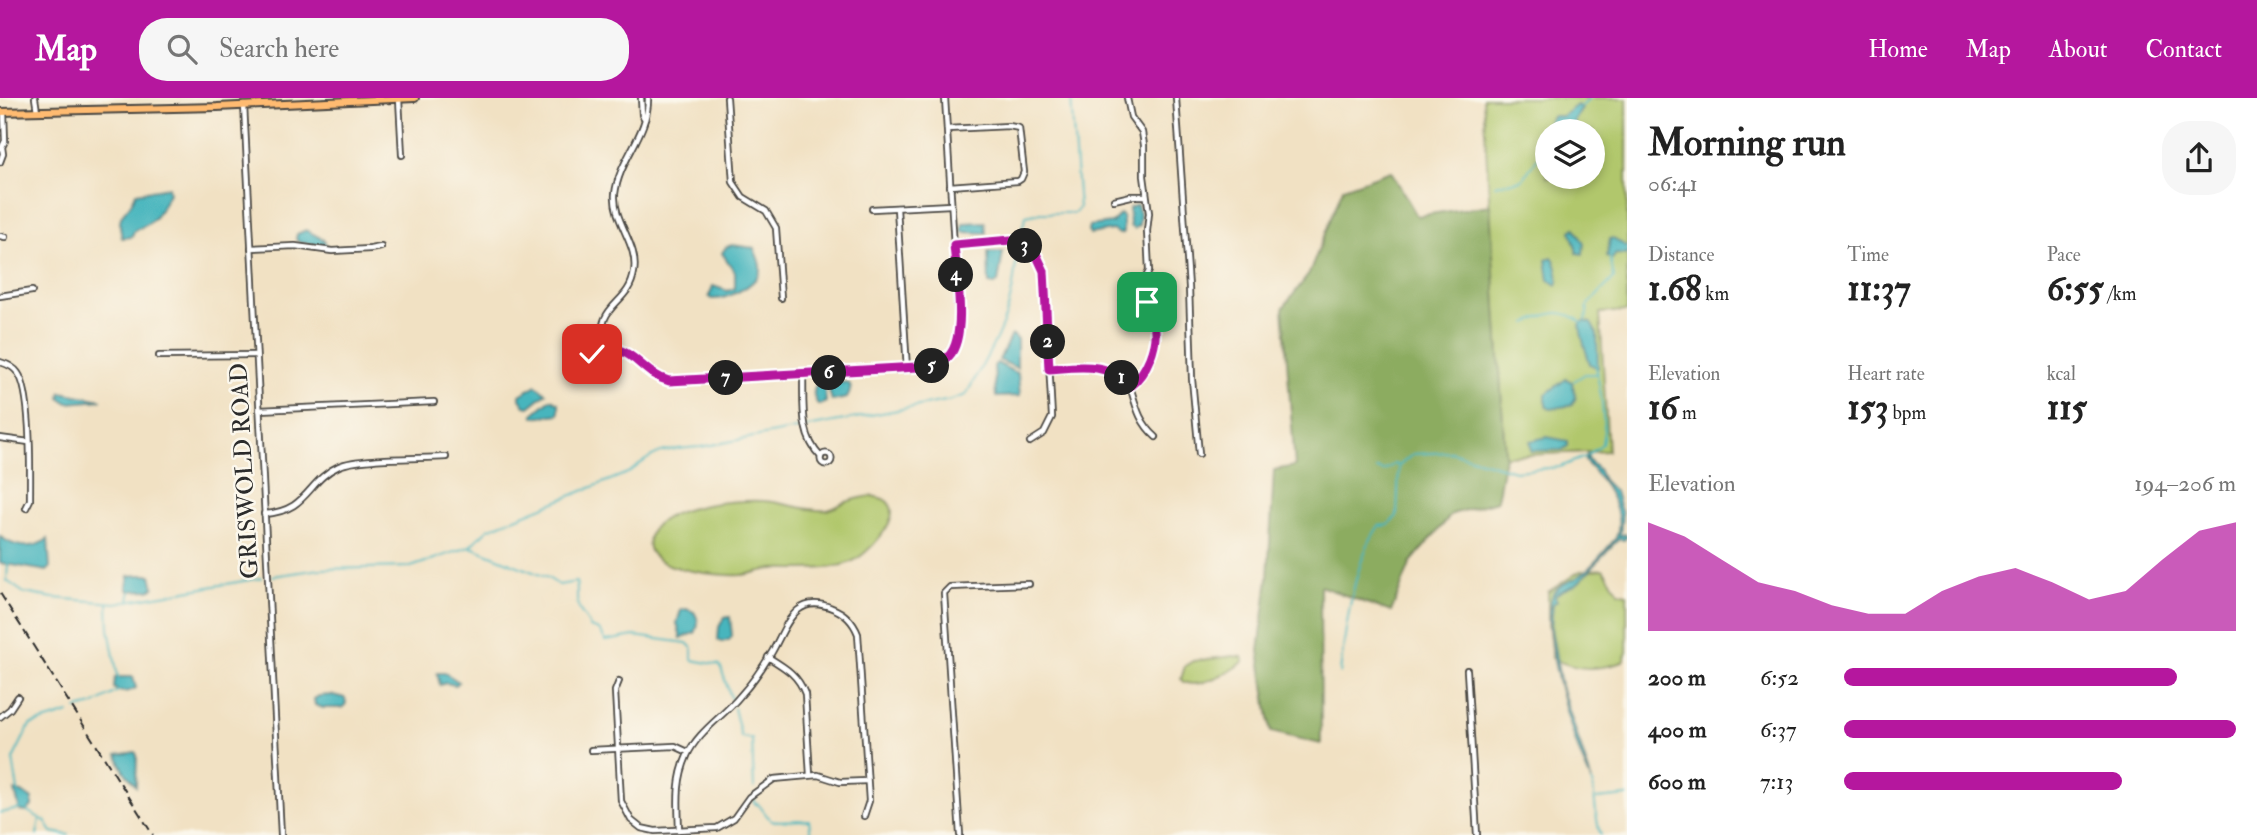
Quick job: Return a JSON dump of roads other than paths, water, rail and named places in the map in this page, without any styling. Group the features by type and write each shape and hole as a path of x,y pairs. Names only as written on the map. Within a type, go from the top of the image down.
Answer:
{"main road":[{"path":"2,112 244,106 415,98"}],"street":[{"path":"35,98 37,111"},
{"path":"641,98 645,120"},
{"path":"604,348 601,327 604,317 627,289 635,274 634,259 617,213 615,197 618,176 644,128 648,98"},
{"path":"727,98 733,183 743,197 766,211 776,228 781,298"},
{"path":"1123,300 1140,289 1149,271 1149,213 1142,132 1132,117 1126,98"},
{"path":"1176,98 1189,287 1192,379 1199,454"},
{"path":"399,99 402,155"},
{"path":"576,369 592,354 604,348 624,350 657,378 669,381 935,366 948,356 956,343 959,329 946,99"},
{"name":"GRISWOLD ROAD","path":"244,106 281,835"},
{"path":"0,162 3,154 1,145 5,142 2,112"},
{"path":"947,129 1009,126 1019,128 1024,172 1018,181 950,186"},
{"path":"1114,200 1146,196"},
{"path":"872,209 951,205"},
{"path":"897,208 907,369"},
{"path":"954,245 1011,240 1027,246 1037,256 1044,271 1052,417 1044,433 1030,442"},
{"path":"251,248 300,246 332,251 380,247"},
{"path":"1130,386 1142,374 1156,335 1155,325 1140,289"},
{"path":"0,296 32,292"},
{"path":"159,356 256,355"},
{"path":"0,362 9,365 19,374 26,392 30,500 26,508"},
{"path":"1049,369 1098,367 1115,374 1130,386 1137,414 1145,428 1156,437"},
{"path":"803,374 808,442 821,457"},
{"path":"259,410 434,402"},
{"path":"0,438 29,442"},
{"path":"264,514 293,507 328,473 342,465 446,457"},
{"path":"960,835 944,593 953,587 1029,584"},
{"path":"679,830 677,788 688,752 742,695 768,657 788,618 802,608 827,606 839,611 851,621 858,634 869,801 864,816"},
{"path":"768,657 795,674 805,694 810,775"},
{"path":"1467,670 1477,835"},
{"path":"619,681 615,691 621,801 631,820 641,828 655,831 715,831 734,818 749,796 768,782 780,778 818,775 840,782 867,781"},
{"path":"0,717 19,696"},
{"path":"591,750 674,746 688,752"}],"water":[{"path":"1577,105 1582,109 1575,119 1550,119 1552,116 1562,116"},
{"path":"168,187 169,193 152,220 135,230 131,237 122,238 121,216 136,193"},
{"path":"1137,205 1139,225 1134,229 1130,226 1129,208"},
{"path":"1120,214 1123,216 1123,233 1112,230 1090,234 1088,232 1089,226 1112,223"},
{"path":"985,222 986,233 962,232 963,223"},
{"path":"1575,228 1584,244 1583,254 1577,253 1571,231"},
{"path":"306,230 324,240 327,247 299,242 296,239 297,234"},
{"path":"1613,238 1627,247 1627,255 1616,254 1612,259 1607,257 1610,239"},
{"path":"732,245 754,248 759,261 758,276 740,291 712,299 709,297 713,286 728,291 735,288 735,272 722,253 726,247"},
{"path":"988,252 1003,252 998,282 995,285 989,284"},
{"path":"1552,257 1557,271 1557,285 1549,280 1546,260"},
{"path":"1584,321 1591,323 1597,334 1598,368 1590,364 1584,344 1580,325"},
{"path":"1013,335 1017,339 1017,368 999,360"},
{"path":"997,363 1018,374 1020,396 996,397 994,366"},
{"path":"1566,379 1572,382 1576,397 1572,405 1550,409 1546,406 1546,394"},
{"path":"847,382 850,392 847,398 832,401 829,390 831,384"},
{"path":"817,384 824,384 826,402 819,405 814,395"},
{"path":"536,385 546,393 529,407 525,406 520,395"},
{"path":"61,392 102,400 68,403 60,398"},
{"path":"551,399 559,403 559,414 534,417 533,414"},
{"path":"1547,437 1568,441 1568,446 1562,450 1531,451 1530,441"},
{"path":"1587,455 1603,480 1615,492 1622,514 1620,536 1627,536 1624,540 1619,539 1579,582 1558,593 1555,596 1557,601 1553,604 1551,628 1561,686 1592,782 1568,717 1554,660 1550,633 1550,611 1555,591 1583,573 1616,538 1618,517 1615,506 1605,486 1585,461"},
{"path":"0,536 23,546 36,545 48,539 50,568 47,571 0,563"},
{"path":"151,575 154,588 129,591 129,576"},
{"path":"681,610 694,612 698,625 695,633 681,638 677,623"},
{"path":"730,617 732,636 722,642 718,640 719,627 724,618"},
{"path":"437,673 445,673 459,682 455,685 440,685"},
{"path":"133,677 136,688 125,692 114,688 115,678"},
{"path":"319,696 345,698 343,708 323,708 315,705 314,699"},
{"path":"135,752 136,786 124,771 117,755"},
{"path":"15,791 32,799 32,806 26,812 20,811"}],"waterway":[{"path":"273,576 320,569 411,567 469,547 488,529 630,472 655,454 951,400 966,395 992,347 1008,309 1026,216 1074,213 1079,208 1071,98"},
{"path":"1581,107 1590,98"},
{"path":"1495,185 1522,180 1535,161"},
{"path":"1586,320 1588,305 1614,278 1610,257"},
{"path":"1527,323 1555,313 1568,315 1582,323"},
{"path":"1588,455 1602,444 1604,430 1596,366"},
{"path":"1574,381 1585,374 1597,374"},
{"path":"1377,469 1384,471 1394,464 1399,466 1413,454 1451,452 1515,471 1560,467 1585,457"},
{"path":"1340,673 1352,596 1363,557 1379,526 1388,525 1397,516 1399,466"},
{"path":"471,547 559,585 576,582 579,609 590,627 599,630 606,641 634,636 687,643 692,648 692,660 720,665 732,701"},
{"path":"8,564 7,581 24,593 116,603 261,578"},
{"path":"129,600 131,591"},
{"path":"108,604 109,629 118,678"},
{"path":"77,709 93,705 120,690"},
{"path":"734,708 741,737 752,739 754,788"},
{"path":"18,791 13,759 30,725 69,713"},
{"path":"1592,782 1601,835"},
{"path":"755,796 754,803 759,805 771,821 809,820 811,835"},
{"path":"1597,799 1627,796"},
{"path":"0,813 19,809"},
{"path":"27,811 45,821 52,832 69,835"},
{"path":"37,835 40,819"}],"railway":[{"path":"0,593 153,835"}]}
